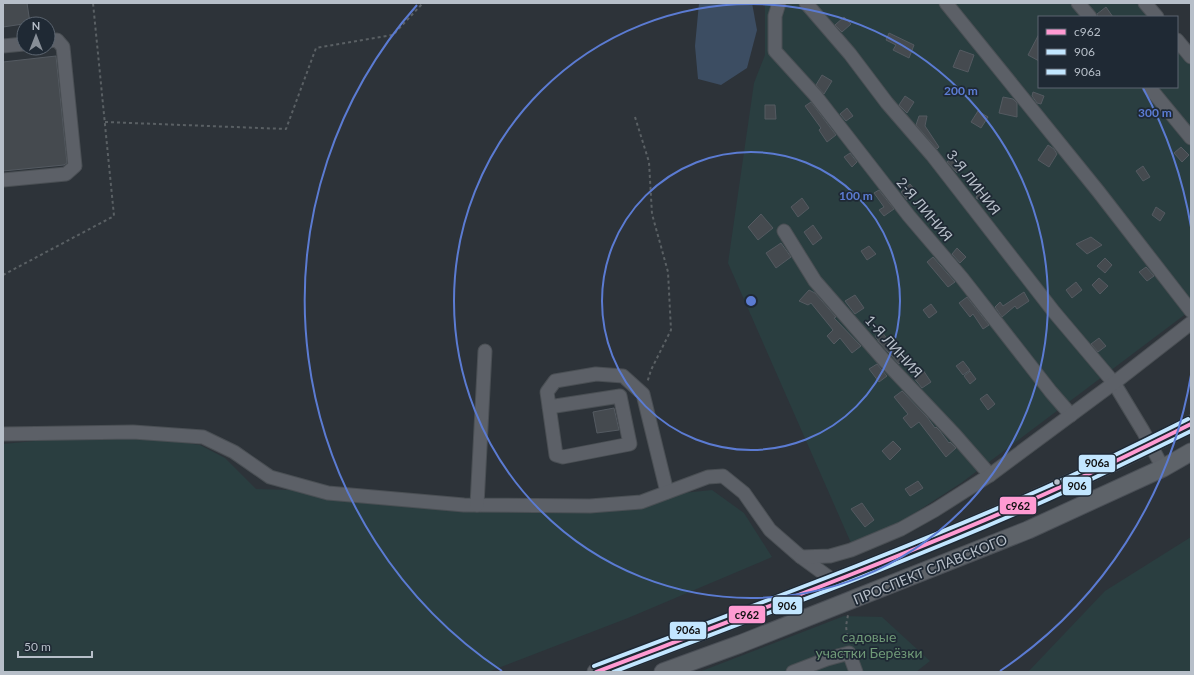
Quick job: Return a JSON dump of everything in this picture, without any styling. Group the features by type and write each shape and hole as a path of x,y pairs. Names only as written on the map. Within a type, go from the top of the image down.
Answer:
{"main road":[{"name":"ПРОСПЕКТ СЛАВСКОГО","path":"596,672 895,558 1017,507 1150,445 1191,424"},
{"name":"ПРОСПЕКТ СЛАВСКОГО","path":"664,672 740,644 1028,530 1163,468 1191,452"}],"street":[{"name":"2-Я ЛИНИЯ","path":"779,3 775,16 774,51 815,95 885,186 962,278 1051,392 1071,415"},
{"name":"3-Я ЛИНИЯ","path":"806,3 850,54 887,103 932,155 1054,312 1114,383 1163,468"},
{"path":"946,3 1098,191 1191,311"},
{"path":"1078,3 1089,16"},
{"path":"1145,3 1156,16"},
{"path":"3,180 66,174 75,166 63,47 56,40"},
{"path":"1178,41 1191,57"},
{"path":"3,46 16,45"},
{"path":"1149,88 1191,138"},
{"name":"1-Я ЛИНИЯ","path":"784,230 815,282 884,360 955,435 990,475"},
{"path":"801,557 830,556 851,550 901,529 935,510 990,475 1114,383 1191,323"},
{"path":"477,505 485,351"},
{"path":"549,407 620,396 630,444 563,457 556,455 549,407 547,392 555,381 596,374 623,376 643,394 667,492"},
{"path":"3,434 133,432 203,437 234,452 270,477 328,493 477,505 590,506 641,502 708,477 723,476 744,493 770,530 801,557 834,581"},
{"path":"794,672 827,659 849,653 856,672"}],"path":[{"path":"3,274 114,216 93,3"},
{"path":"105,122 286,129 316,48 393,35 423,3"},
{"path":"635,117 650,162 652,214 668,272 671,330 651,370 643,394"},
{"path":"845,602 849,612 846,626 849,653"}],"green space":[{"path":"765,3 1146,3 1157,16 1038,16 1038,88 1178,88 1178,41 1191,56 1191,310 961,483 887,531 851,543 728,263 754,83 765,55"},
{"path":"56,439 160,439 200,445 225,458 256,489 291,490 399,504 535,508 712,490 744,513 772,557 628,618 488,672 3,672 3,444"},
{"path":"1191,537 1191,672 1028,672 1105,591"},
{"name":"садовые участки Берёзки","path":"844,616 882,617 930,661 916,672 699,672"}],"water":[{"path":"699,3 752,3 757,30 747,68 721,85 698,79 695,46"}],"building":[{"path":"3,3 27,3 29,16 16,16 16,25 3,27"},
{"path":"1106,7 1112,16 1098,16 1097,14"},
{"path":"844,17 851,24 842,32 835,25"},
{"path":"889,33 914,45 909,58 893,50 896,45 886,40"},
{"path":"1038,36 1038,60 1028,55"},
{"path":"960,50 974,55 968,72 953,67"},
{"path":"56,56 67,163 64,165 3,171 3,62"},
{"path":"822,75 832,81 824,94 816,85"},
{"path":"1033,92 1044,96 1041,104 1037,103 1032,96"},
{"path":"905,96 914,102 907,113 899,105"},
{"path":"1003,97 1013,99 1017,103 1017,117 999,113"},
{"path":"811,102 836,135 827,142 819,130 821,128 805,106"},
{"path":"765,105 775,105 776,119 765,119"},
{"path":"847,108 853,116 846,121 840,114"},
{"path":"978,111 988,117 981,128 971,122"},
{"path":"919,116 927,116 925,126 939,147 937,149 916,125"},
{"path":"1048,145 1054,149 1057,154 1049,167 1038,160"},
{"path":"1181,147 1189,155 1182,162 1174,153"},
{"path":"850,153 857,162 852,167 844,157"},
{"path":"954,156 964,167 957,173 947,162"},
{"path":"1143,166 1150,177 1143,181 1136,171"},
{"path":"910,184 916,191 907,200 901,192"},
{"path":"879,190 894,209 884,216 879,210 884,207 874,193"},
{"path":"979,191 989,196 985,203 976,198"},
{"path":"802,198 809,208 798,217 791,207"},
{"path":"1156,207 1165,213 1160,221 1152,215"},
{"path":"761,214 773,228 758,240 748,227"},
{"path":"813,225 822,238 813,245 804,232"},
{"path":"1091,237 1102,245 1087,254 1076,244"},
{"path":"781,243 791,257 776,268 766,253"},
{"path":"869,246 876,254 867,260 861,251"},
{"path":"957,248 966,257 960,263 952,254"},
{"path":"933,257 955,282 948,287 927,262"},
{"path":"1105,258 1112,265 1105,273 1097,266"},
{"path":"1146,267 1154,276 1147,281 1139,272"},
{"path":"1099,278 1108,286 1100,294 1092,285"},
{"path":"1076,282 1082,290 1072,298 1066,290"},
{"path":"809,290 815,293 836,317 834,318 861,346 852,353 840,338 834,344 827,336 833,330 811,303 808,305 799,301"},
{"path":"1024,292 1029,301 1017,309 1015,306 1002,317 995,307 1000,302 1003,306"},
{"path":"855,295 864,308 855,314 845,301"},
{"path":"967,297 989,325 983,329 973,314 970,317 959,303"},
{"path":"931,304 937,312 929,318 923,310"},
{"path":"881,331 889,341 892,340 907,358 899,364 875,336"},
{"path":"1099,338 1106,346 1098,352 1091,344"},
{"path":"963,361 970,370 963,375 956,366"},
{"path":"877,364 887,376 879,382 869,369"},
{"path":"923,370 931,382 922,388 913,377"},
{"path":"970,371 976,379 970,384 964,376"},
{"path":"902,391 927,417 935,428 936,427 940,431 949,443 950,442 956,448 946,457 919,422 911,428 903,418 908,414 894,397"},
{"path":"987,394 995,404 988,410 980,399"},
{"path":"614,408 619,430 597,433 593,412"},
{"path":"893,441 901,449 890,460 882,451"},
{"path":"918,481 923,488 910,496 905,489"},
{"path":"862,503 874,520 865,527 851,509"}],"transit line":[{"name":"906а","path":"594,666 819,580 987,513 1061,481 1188,419"},
{"name":"с962","path":"596,672 822,586 990,518 1063,486 1191,424"},
{"name":"906","path":"613,672 832,588 995,523 1103,474 1191,431"}]}
